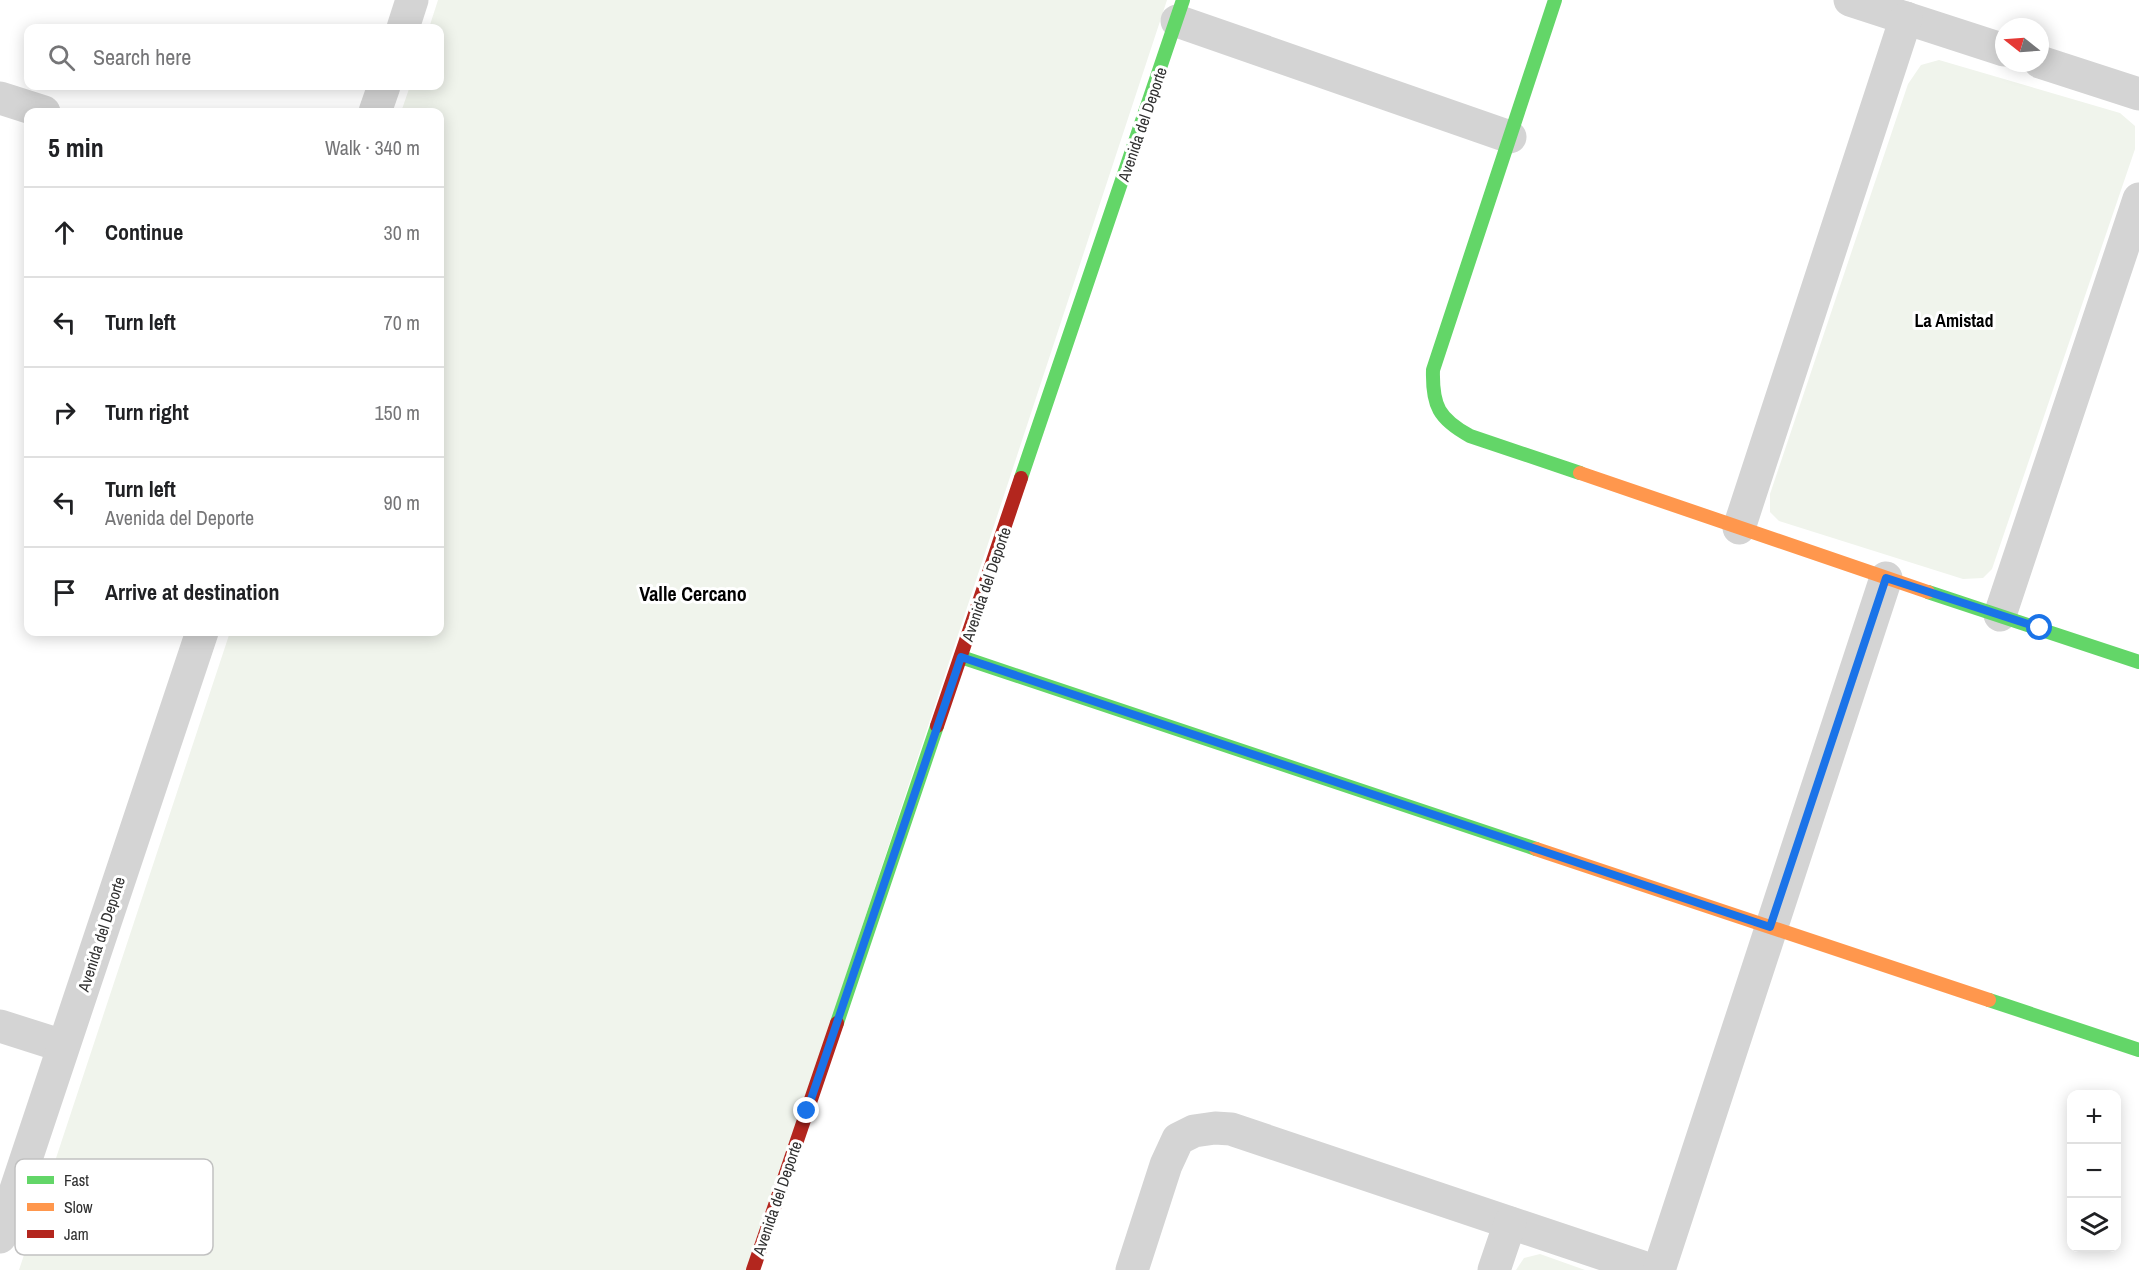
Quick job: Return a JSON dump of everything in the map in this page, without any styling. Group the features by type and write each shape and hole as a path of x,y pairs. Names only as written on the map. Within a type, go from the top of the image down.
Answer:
{"street":[{"path":"404,24 412,0"},
{"path":"1555,0 1433,370 1432,391 1439,413 1450,425 1470,436 2139,662"},
{"path":"1850,0 1995,47"},
{"path":"1180,10 1510,137"},
{"name":"Avenida del Deporte","path":"753,1270 1180,10"},
{"path":"1739,528 1906,18"},
{"path":"2049,65 2139,94"},
{"path":"376,108 383,90"},
{"path":"0,98 31,108"},
{"path":"2000,615 2139,199"},
{"path":"1659,1270 1886,578"},
{"name":"Avenida del Deporte","path":"26,1159 201,636"},
{"path":"961,657 2139,1050"},
{"path":"0,1026 63,1046"},
{"path":"1132,1270 1166,1165 1179,1139 1194,1131 1215,1128 1231,1130 1651,1270"},
{"name":"Avenida del Deporte","path":"0,1237 15,1192"},
{"path":"1494,1270 1510,1222"}],"shaded area":[{"path":"438,0 1167,0 749,1270 19,1270 24,1255 213,1255 213,1159 56,1159 229,636 444,636 444,108 402,108 409,90 444,90 444,24 430,24"},
{"path":"1939,60 2120,113 2135,126 2135,149 1992,569 1983,578 1963,579 1779,521 1770,512 1770,494 1908,84 1921,65"},
{"path":"1540,1254 1585,1270 1516,1270 1524,1258"}],"traffic: fast":[{"path":"1021,478 1183,0"},
{"path":"1555,0 1433,370 1433,382 1436,402 1440,410 1444,417 1459,430 1470,436 1580,473"},
{"path":"1928,592 2139,662"},
{"path":"961,657 1536,849"},
{"path":"837,1023 937,726"},
{"path":"1989,1000 2139,1050"}],"traffic: slow":[{"path":"1580,473 1928,592"},
{"path":"1536,849 1989,1000"}],"traffic: jam":[{"path":"937,726 1021,478"},
{"path":"753,1270 837,1023"}],"district":[{"name":"La Amistad","path":"1954,321"},
{"name":"Valle Cercano","path":"693,594"}],"route":[{"path":"807,1111 961,657 1770,927 1886,578 2040,628"}]}
